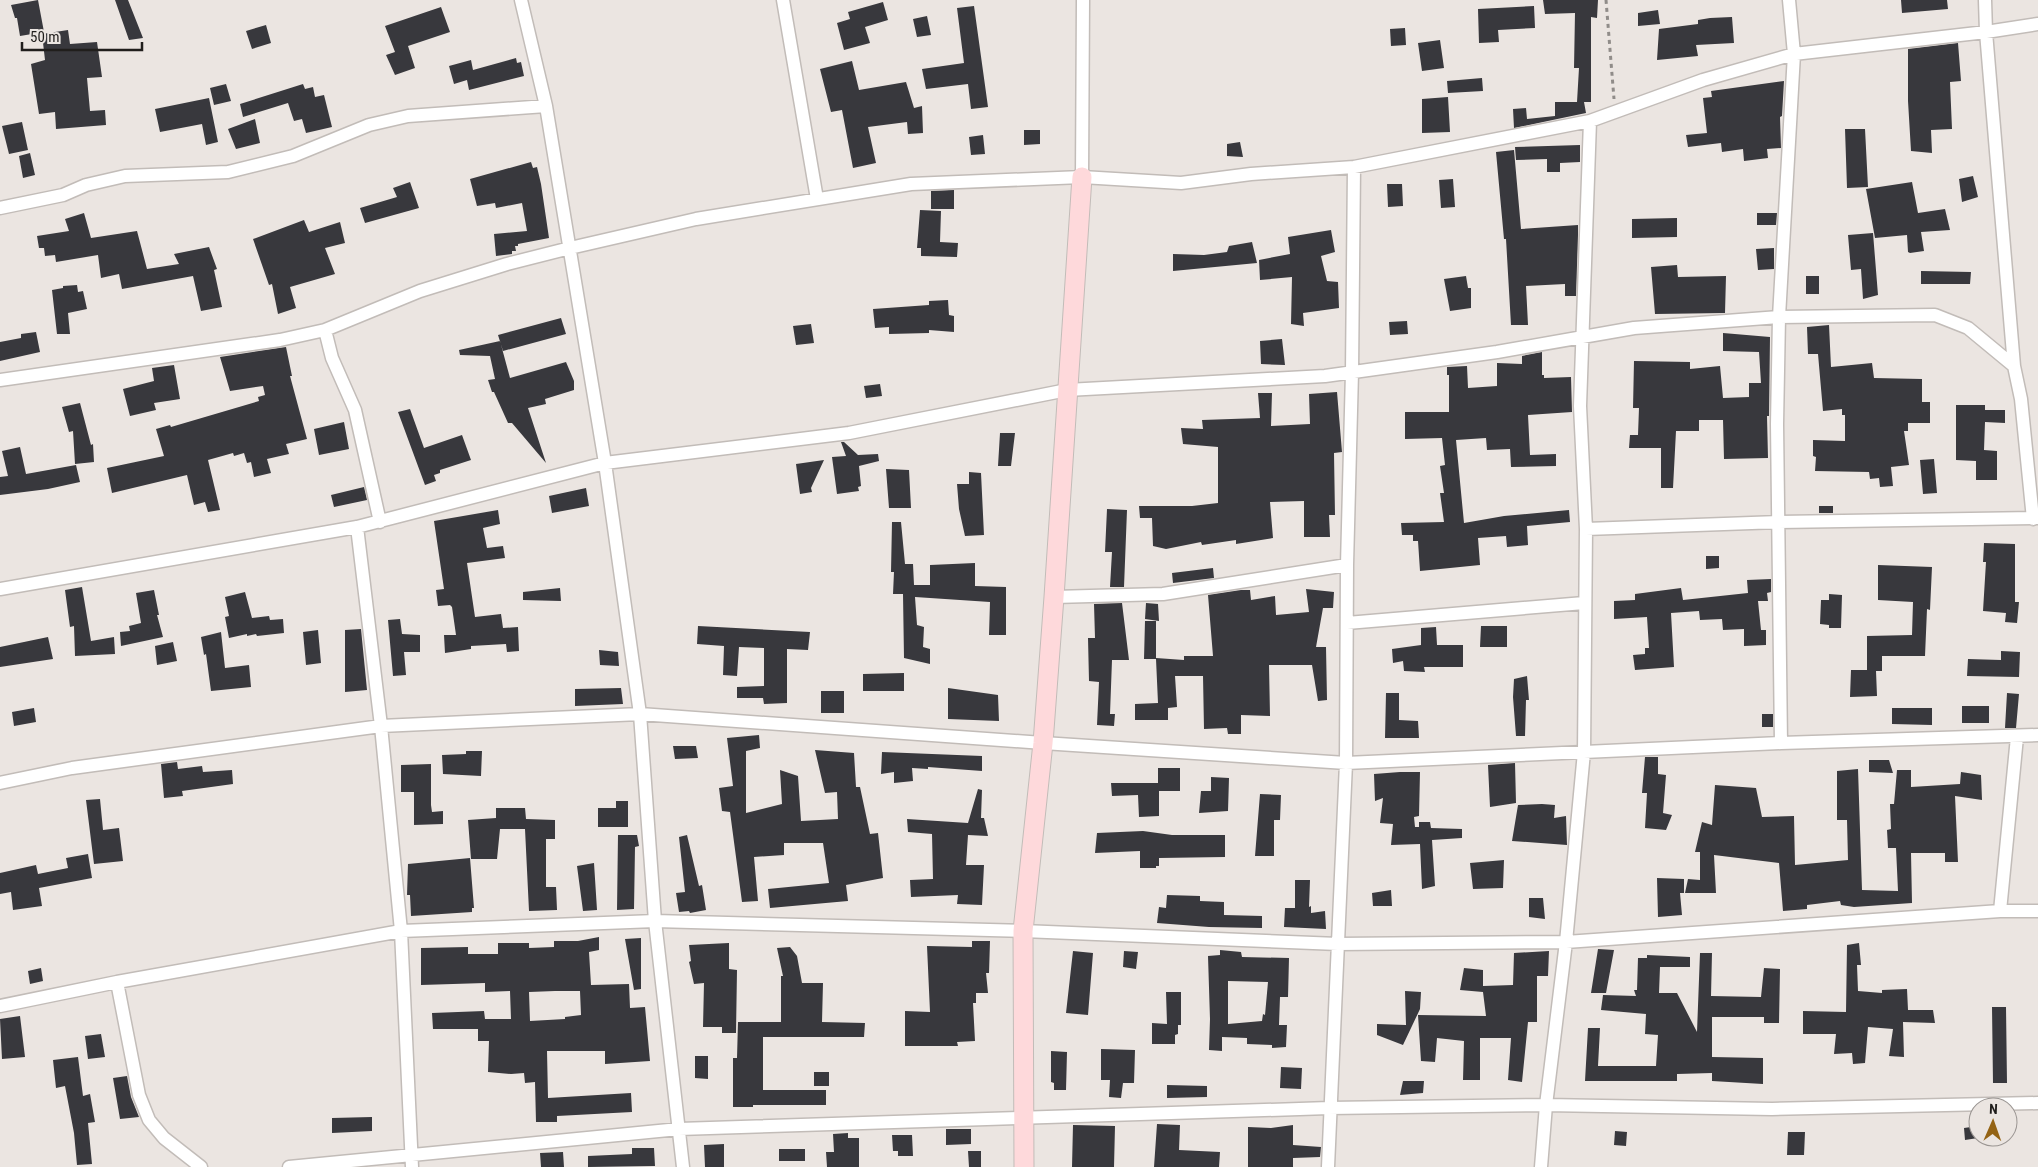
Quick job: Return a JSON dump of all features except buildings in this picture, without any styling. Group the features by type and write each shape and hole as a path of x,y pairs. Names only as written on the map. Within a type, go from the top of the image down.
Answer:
{"street":[{"path":"521,0 546,106 606,463 640,714 655,921 683,1167"},
{"path":"783,0 817,199"},
{"path":"1024,1167 1023,931 1043,743 1082,177 1083,0"},
{"path":"1781,743 1777,424 1779,317 1794,54 1789,0"},
{"path":"1586,529 1779,522 2036,518 2022,399 2014,366 1986,32 1986,0"},
{"path":"0,380 280,340 325,330 420,291 507,264 696,219 911,184 1082,177 1180,183 1251,174 1354,167 1590,121 1703,80 1794,54 1986,32 2038,24"},
{"path":"0,208 63,195 86,185 125,176 228,172 293,156 369,125 408,116 546,106"},
{"path":"1541,1167 1546,1105 1566,942 1584,752 1586,529 1580,406 1590,121"},
{"path":"1328,1167 1329,1108 1346,763 1346,565 1352,372 1354,167"},
{"path":"0,589 357,527 606,463 849,433 1067,390 1325,376 1497,352 1634,328 1779,317 1935,315 1968,328 2014,366"},
{"path":"325,330 332,358 355,410 380,522"},
{"path":"357,527 381,726 402,931 412,1161"},
{"path":"1054,597 1163,594 1346,565"},
{"path":"1347,623 1584,603"},
{"path":"0,783 72,768 381,726 640,714 1346,763 1781,743 2038,735"},
{"path":"2000,911 2017,736"},
{"path":"0,1006 117,982 402,931 655,921 1023,931 1338,944 1566,942 2000,911 2038,911"},
{"path":"117,982 139,1095 148,1120 164,1138 201,1167"},
{"path":"289,1167 412,1161 679,1129 1023,1116 1329,1108 1546,1105 1772,1109 2038,1103"}],"path":[{"path":"1606,0 1615,112"}]}
